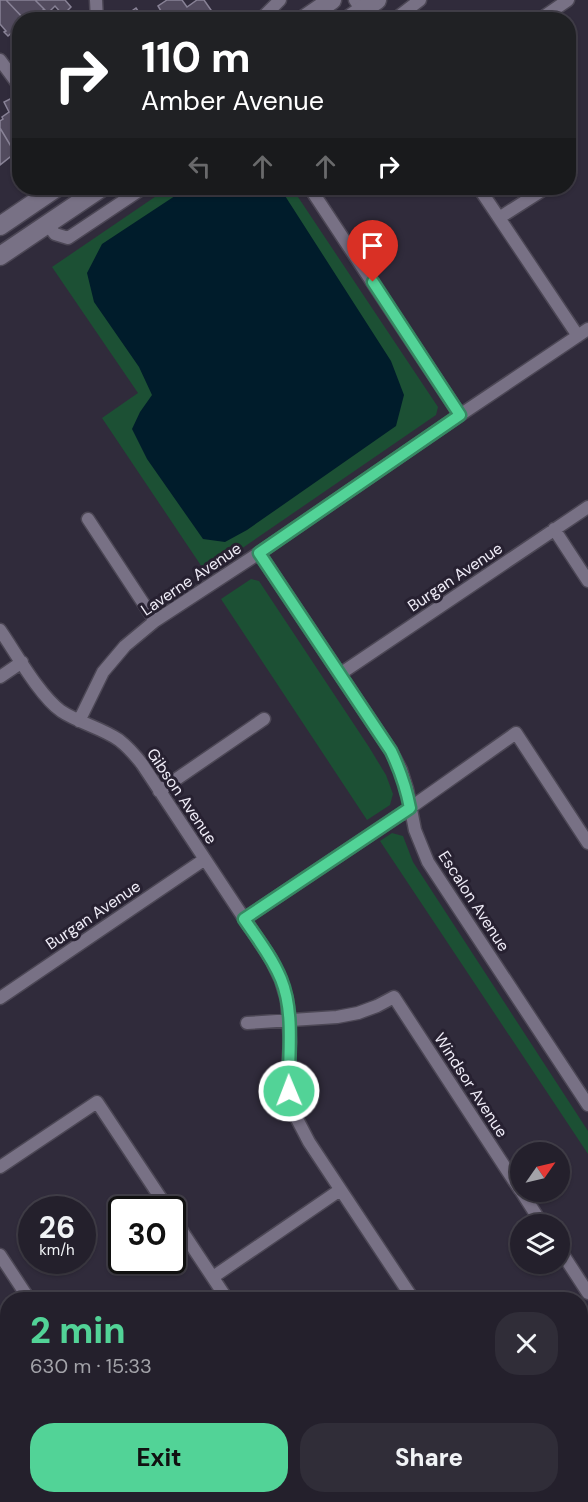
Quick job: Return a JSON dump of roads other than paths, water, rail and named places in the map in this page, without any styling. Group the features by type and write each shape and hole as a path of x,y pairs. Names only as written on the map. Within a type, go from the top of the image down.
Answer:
{"main road":[{"path":"315,12 332,0"},
{"path":"0,226 34,195"},
{"path":"0,256 90,195"}],"street":[{"path":"268,12 280,0"},
{"path":"404,12 420,0"},
{"path":"551,12 568,0"},
{"path":"47,224 55,234 68,238 132,195"},
{"path":"315,195 460,415"},
{"path":"484,195 583,333"},
{"path":"499,218 535,195"},
{"name":"Laverne Avenue","path":"79,721 103,672 125,646 155,621 583,333"},
{"name":"Burgan Avenue","path":"340,674 588,507"},
{"path":"88,519 155,621"},
{"path":"554,529 588,581"},
{"name":"Escalon Avenue","path":"259,553 391,751 407,789 415,830 428,862 588,1105"},
{"name":"Gibson Avenue","path":"0,630 50,701 61,711 118,740 142,764 271,959 287,1000 289,1091 296,1117 309,1142 408,1292"},
{"path":"0,677 22,662"},
{"path":"159,791 264,719"},
{"path":"244,919 410,808 516,733 588,843"},
{"name":"Burgan Avenue","path":"0,998 205,859"},
{"name":"Windsor Avenue","path":"289,1020 337,1017 358,1013 394,997 510,1174"},
{"path":"247,1023 289,1020"},
{"path":"0,1167 97,1102 159,1196"},
{"path":"213,1277 340,1190"},
{"path":"186,1237 223,1292"},
{"path":"0,1255 24,1292"},
{"path":"570,1265 587,1292"}],"water":[{"path":"176,195 284,195 391,361 404,395 396,426 247,530 225,542 203,539 147,459 132,429 152,395 139,367 94,302 87,273 102,244"}]}
